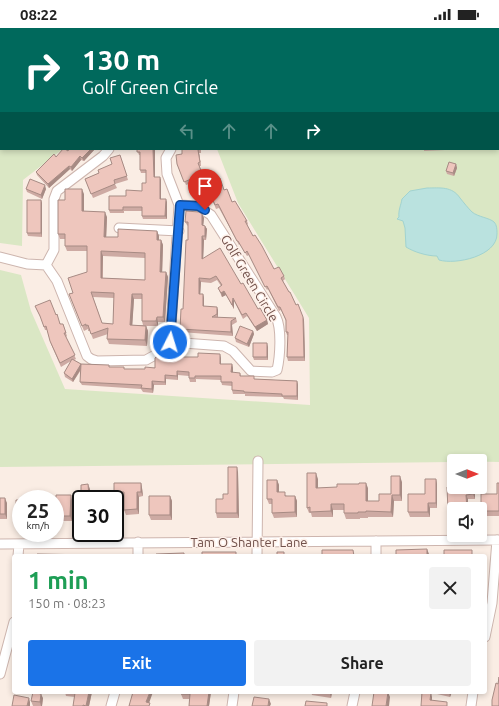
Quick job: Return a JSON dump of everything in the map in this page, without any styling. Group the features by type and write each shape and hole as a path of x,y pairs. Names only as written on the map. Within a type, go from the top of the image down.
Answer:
{"street":[{"path":"46,265 54,250 54,199 57,191 103,156 108,150"},
{"path":"46,265 57,281 87,356 91,359 97,361 146,360 157,354 170,342 180,205 167,174 166,158 170,150"},
{"name":"Golf Green Circle","path":"170,342 224,346 233,351 247,368 255,372 272,372 277,370 279,362 278,322 215,221 211,215 198,206 180,205"},
{"path":"119,228 179,231"},
{"path":"0,257 27,264 46,265"},
{"path":"257,554 258,462"},
{"path":"487,627 492,603 498,540"},
{"name":"Tam O Shanter Lane","path":"0,544 498,540"},
{"path":"376,541 376,554"},
{"path":"138,542 138,554"},
{"path":"18,554 19,544"},
{"path":"0,674 12,629"},
{"path":"111,706 114,694"},
{"path":"232,706 234,694"},
{"path":"352,706 355,694"},
{"path":"471,706 473,694"}],"green space":[{"path":"0,150 62,150 23,180 22,246 0,243"},
{"path":"217,150 499,150 499,462 487,462 487,454 447,454 447,462 0,467 0,270 21,275 31,311 65,389 310,405 309,318 238,203"}],"water":[{"path":"427,188 445,188 453,191 472,212 494,222 497,234 495,242 490,248 483,253 465,260 446,261 439,260 437,256 413,251 406,247 403,221 397,219 399,217 402,199 410,191"}],"building":[{"path":"62,150 90,150 82,158 80,156 71,167 69,166 48,184 36,172 54,154 56,157"},
{"path":"137,150 153,150 154,177 160,177 160,199 166,199 165,216 142,216 142,207 123,207 123,210 109,210 109,196 126,196 126,190 142,191 142,183 146,183 146,170 140,170 140,152 137,152"},
{"path":"182,150 198,150 200,162 198,163 206,183 220,178 224,190 227,189 232,202 235,201 247,221 245,221 253,236 255,235 262,246 274,269 279,267 284,276 281,278 296,305 298,304 303,317 304,357 287,357 288,332 286,332 286,320 280,307 278,307 267,286 265,287 247,251 245,253 237,241 218,204 215,205 210,193 203,196 196,177 184,182 177,164 176,155 182,154"},
{"path":"120,155 127,176 114,180 115,184 91,194 85,179 99,173 98,170 112,164 110,158"},
{"path":"449,162 456,164 453,173 446,171"},
{"path":"30,179 45,185 41,195 26,189"},
{"path":"65,189 82,189 82,211 105,212 104,237 118,237 118,229 157,231 157,240 161,240 160,272 166,272 163,317 157,317 156,321 142,321 142,294 132,294 130,325 146,326 145,340 107,339 108,328 91,334 88,325 86,326 86,324 82,326 69,294 73,293 68,278 87,272 87,246 65,246 65,234 58,234 58,200 65,200","holes":["101,251 145,253 145,280 101,278","91,292 114,293 113,324 102,323"]},
{"path":"27,200 41,200 41,233 27,233"},
{"path":"186,211 199,212 202,214 202,225 205,226 205,236 202,236 202,259 220,248 241,284 243,283 258,309 260,308 267,320 255,327 246,313 242,315 233,298 232,305 224,291 221,293 218,288 222,285 216,276 210,279 199,278 199,294 203,294 203,306 217,307 217,314 212,317 236,318 231,321 231,332 180,329 181,309 183,309 186,240 188,240 188,222 185,222"},
{"path":"50,300 60,324 63,324 66,333 64,333 75,355 60,363 50,341 46,326 44,327 35,306"},
{"path":"240,326 253,331 247,344 235,338"},
{"path":"253,343 267,343 267,357 253,357"},
{"path":"198,353 220,354 220,364 232,364 231,372 240,373 240,376 254,376 254,379 297,381 297,396 282,396 282,394 232,390 232,382 221,382 221,376 195,376 195,378 189,378 189,372 177,371 177,376 165,375 165,382 152,381 152,389 141,388 142,385 80,382 81,364 109,365 109,367 124,367 124,369 145,369 145,367 155,368 156,357 198,357"},
{"path":"72,359 81,364 72,379 64,373"},
{"path":"228,467 237,467 237,513 216,513 216,499 223,499 223,494 228,494"},
{"path":"307,473 316,473 316,488 337,487 337,484 366,483 366,501 379,501 379,494 391,494 391,476 400,476 400,495 392,495 391,512 366,511 358,513 344,513 344,504 331,504 331,511 310,512 310,507 307,508"},
{"path":"425,479 436,479 436,503 428,503 428,512 408,512 408,494 425,494"},
{"path":"267,480 277,480 277,492 285,492 285,496 295,496 295,512 272,513 272,499 267,499"},
{"path":"114,483 141,483 141,492 137,492 137,509 124,510 124,490 114,490"},
{"path":"497,483 499,483 499,511 487,511 487,502 481,502 481,494 497,494"},
{"path":"88,484 88,490 81,490 81,485"},
{"path":"447,494 473,494 466,495 466,502 448,502"},
{"path":"64,495 71,495 70,516 64,516"},
{"path":"149,496 170,496 170,515 149,515"},
{"path":"0,498 5,498 5,514 0,514"},
{"path":"427,549 427,554 396,554 396,550"},
{"path":"322,550 353,550 354,554 322,554"},
{"path":"444,550 472,550 472,554 444,554"},
{"path":"202,552 236,552 236,554 202,554"},
{"path":"277,552 284,552 284,554 277,554"},
{"path":"184,553 184,554 156,554"},
{"path":"499,677 499,706 492,706 496,683 498,684"},
{"path":"33,694 41,694 40,702 31,701"},
{"path":"75,694 89,694 86,706 73,706"},
{"path":"132,694 149,694 146,702 150,703 149,706 129,706"},
{"path":"190,694 209,694 207,706 189,706"},
{"path":"374,694 388,694 386,706 372,706"},
{"path":"422,694 431,694 430,700 447,702 447,706 421,706"},
{"path":"14,695 29,698 27,706 12,706"},
{"path":"254,697 269,699 268,706 252,706"},
{"path":"306,701 327,703 327,706 305,706"}],"route":[{"path":"170,342 180,205 198,206 205,210"}]}
